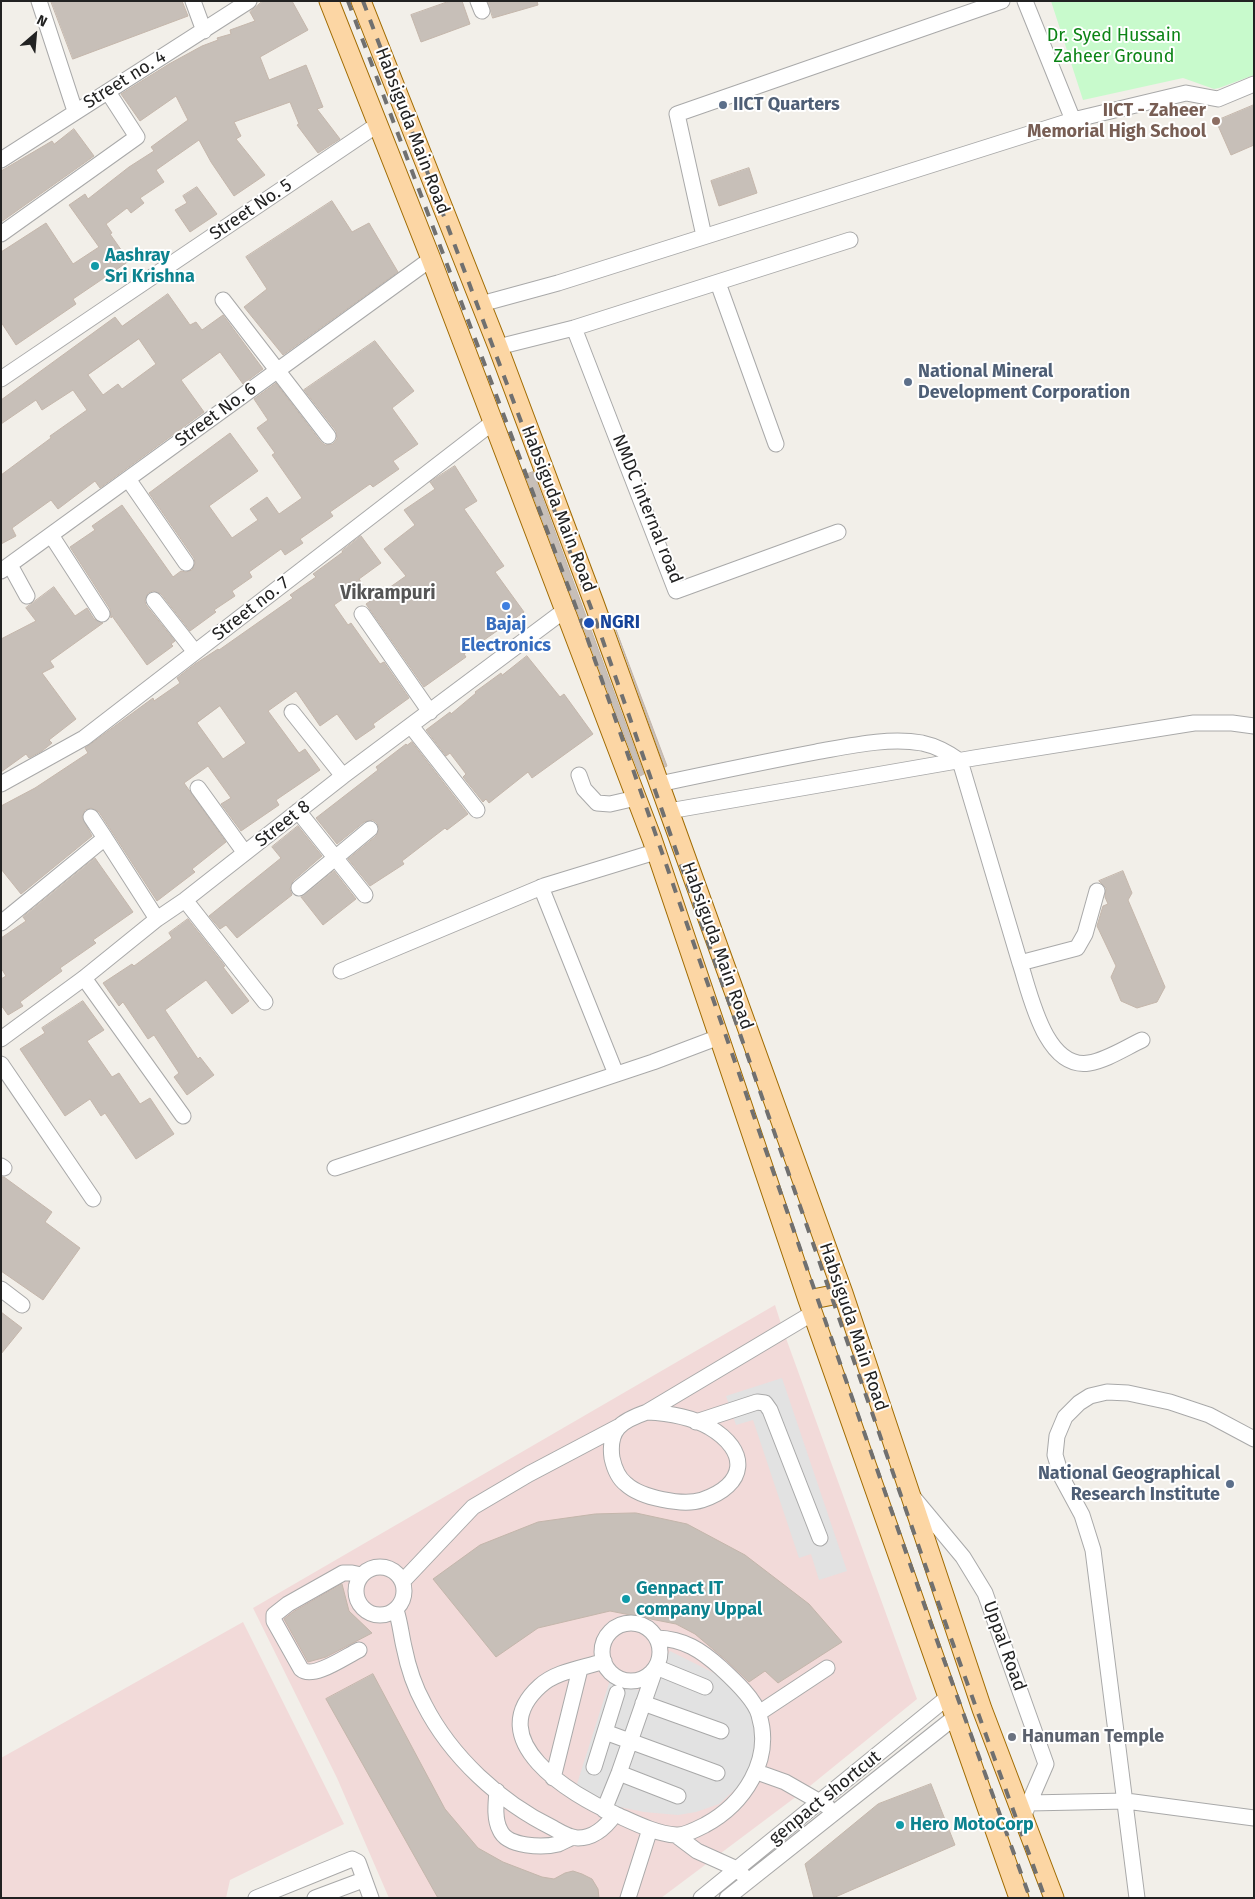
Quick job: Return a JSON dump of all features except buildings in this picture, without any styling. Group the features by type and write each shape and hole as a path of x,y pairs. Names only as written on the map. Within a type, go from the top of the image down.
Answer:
{"main road":[{"name":"Habsiguda Main Road","path":"329,1 431,259 636,798 811,1306 1019,1898"},
{"name":"Habsiguda Main Road","path":"361,1 498,347 594,604 843,1293 982,1709 1026,1810 1054,1898"},
{"path":"811,1306 843,1293"}],"street":[{"path":"39,1 75,111"},
{"path":"193,1 204,31"},
{"name":"Street no. 4","path":"1,160 249,1"},
{"path":"704,236 677,114 1002,1"},
{"path":"1025,1 1073,120"},
{"path":"481,304 558,283 1073,120 1186,93 1218,99 1254,84"},
{"path":"1,234 137,137 108,92"},
{"name":"Street No. 5","path":"1,379 377,125"},
{"path":"498,347 574,328 850,240"},
{"name":"Street No. 6","path":"6,568 431,259"},
{"path":"718,283 776,444"},
{"path":"223,300 328,436"},
{"name":"NMDC internal road","path":"574,328 676,591 838,532"},
{"name":"Street no. 7","path":"1,784 84,738 492,422"},
{"path":"128,479 186,563"},
{"path":"51,535 102,614"},
{"path":"6,568 27,596"},
{"path":"154,600 195,652"},
{"name":"Street 8","path":"1,1039 84,978 157,919 185,900 343,776 565,610"},
{"path":"362,614 430,712"},
{"path":"292,712 343,776"},
{"path":"669,811 1194,723 1232,723 1254,726"},
{"path":"411,726 477,810"},
{"path":"659,784 756,763 860,744 888,742 930,745 960,761 1020,963 1040,1023 1048,1040 1061,1055 1076,1062 1090,1062 1142,1040"},
{"path":"579,775 584,789 597,803 610,804 636,798"},
{"path":"198,788 245,853"},
{"path":"298,811 336,856 365,895"},
{"path":"90,817 157,919"},
{"path":"299,888 370,829"},
{"path":"1,924 105,838"},
{"path":"341,970 541,887 655,852"},
{"path":"541,887 616,1074"},
{"path":"1020,963 1077,948 1085,934 1097,891"},
{"path":"185,900 265,1002"},
{"path":"84,978 183,1116"},
{"path":"335,1168 616,1074 719,1037"},
{"path":"1,1064 92,1199"},
{"path":"1,1289 22,1305"},
{"path":"403,1581 473,1507 529,1474 618,1427 630,1418 647,1412 811,1306"},
{"path":"1137,1898 1093,1550 1082,1515 1062,1478 1055,1455 1057,1436 1065,1417 1079,1403 1090,1396 1107,1392 1128,1393 1191,1408 1254,1439"},
{"path":"696,1422 757,1402 764,1403 770,1410 820,1538"},
{"path":"618,1427 612,1438 611,1447 617,1474 634,1491 681,1503 701,1500 730,1485 737,1472 737,1454 727,1440 709,1427 684,1417 647,1412"},
{"name":"Uppal Road","path":"909,1492 963,1557 985,1593 1046,1764 1026,1810"},
{"path":"383,1567 398,1574 403,1581 404,1597 396,1610 381,1615 366,1611 360,1605 355,1590 361,1575 367,1570 383,1567"},
{"path":"359,1650 315,1673 305,1673 274,1621 274,1615 288,1604 343,1573 361,1575"},
{"path":"396,1610 411,1675 424,1704 439,1730 477,1776 532,1818 572,1837 577,1838 594,1834 608,1824 609,1812 619,1773 661,1656 657,1638 644,1625 635,1623 618,1626 610,1631 602,1647 604,1661 611,1672 627,1681 636,1681 645,1678 656,1667"},
{"path":"657,1638 669,1638 699,1649 745,1693 759,1713 762,1731 762,1747 757,1772 745,1790 731,1807 716,1819 677,1836"},
{"path":"604,1661 553,1678 540,1685 523,1710 520,1727 526,1745 541,1767 570,1791 609,1812 650,1829 677,1836 697,1851 736,1869 748,1881"},
{"path":"656,1667 705,1687"},
{"path":"759,1713 827,1668"},
{"path":"554,1778 580,1669"},
{"path":"594,1767 618,1693"},
{"name":"genpact shortcut","path":"701,1898 948,1697"},
{"path":"643,1703 721,1731"},
{"path":"727,1898 955,1717"},
{"path":"605,1732 717,1773"},
{"path":"757,1772 786,1782 836,1811"},
{"path":"619,1773 678,1796"},
{"path":"497,1791 497,1820 500,1831 506,1838 520,1845 540,1846 558,1844 572,1837"},
{"path":"1026,1810 1126,1801 1254,1818"},
{"path":"628,1898 650,1829"},
{"path":"256,1898 352,1859 358,1862 371,1898"},
{"path":"314,1898 363,1880"}],"shaded area":[{"path":"775,1305 917,1699 805,1790 661,1898 389,1898 337,1778 253,1608"},
{"path":"782,1378 847,1571 819,1580 811,1554 799,1558 753,1420 736,1425 726,1396"},
{"path":"243,1622 344,1824 230,1880 226,1898 1,1898 1,1758"},
{"path":"670,1651 738,1685 755,1718 755,1758 743,1782 719,1804 696,1812 678,1815 644,1812 615,1806 576,1787 610,1680 647,1693"}],"green space":[{"name":"Dr. Syed Hussain Zaheer Ground","path":"1051,1 1254,1 1254,75 1214,89 1183,78 1083,100"}],"railway":[{"path":"348,1 583,626 931,1624 1030,1898"},
{"path":"363,1 596,621 944,1619 1045,1898"}],"place":[{"name":"IICT Quarters","path":"723,105"},
{"name":"IICT - Zaheer Memorial High School","path":"1216,121"},
{"name":"Aashray Sri Krishna","path":"95,266"},
{"name":"National Mineral Development Corporation","path":"908,382"},
{"name":"Bajaj Electronics","path":"506,606"},
{"name":"NGRI","path":"589,623"},
{"name":"National Geographical Research Institute","path":"1230,1484"},
{"name":"Genpact IT company Uppal","path":"626,1599"},
{"name":"Hanuman Temple","path":"1012,1737"},
{"name":"Hero MotoCorp","path":"900,1825"}],"district":[{"name":"Vikrampuri","path":"388,594"}]}
